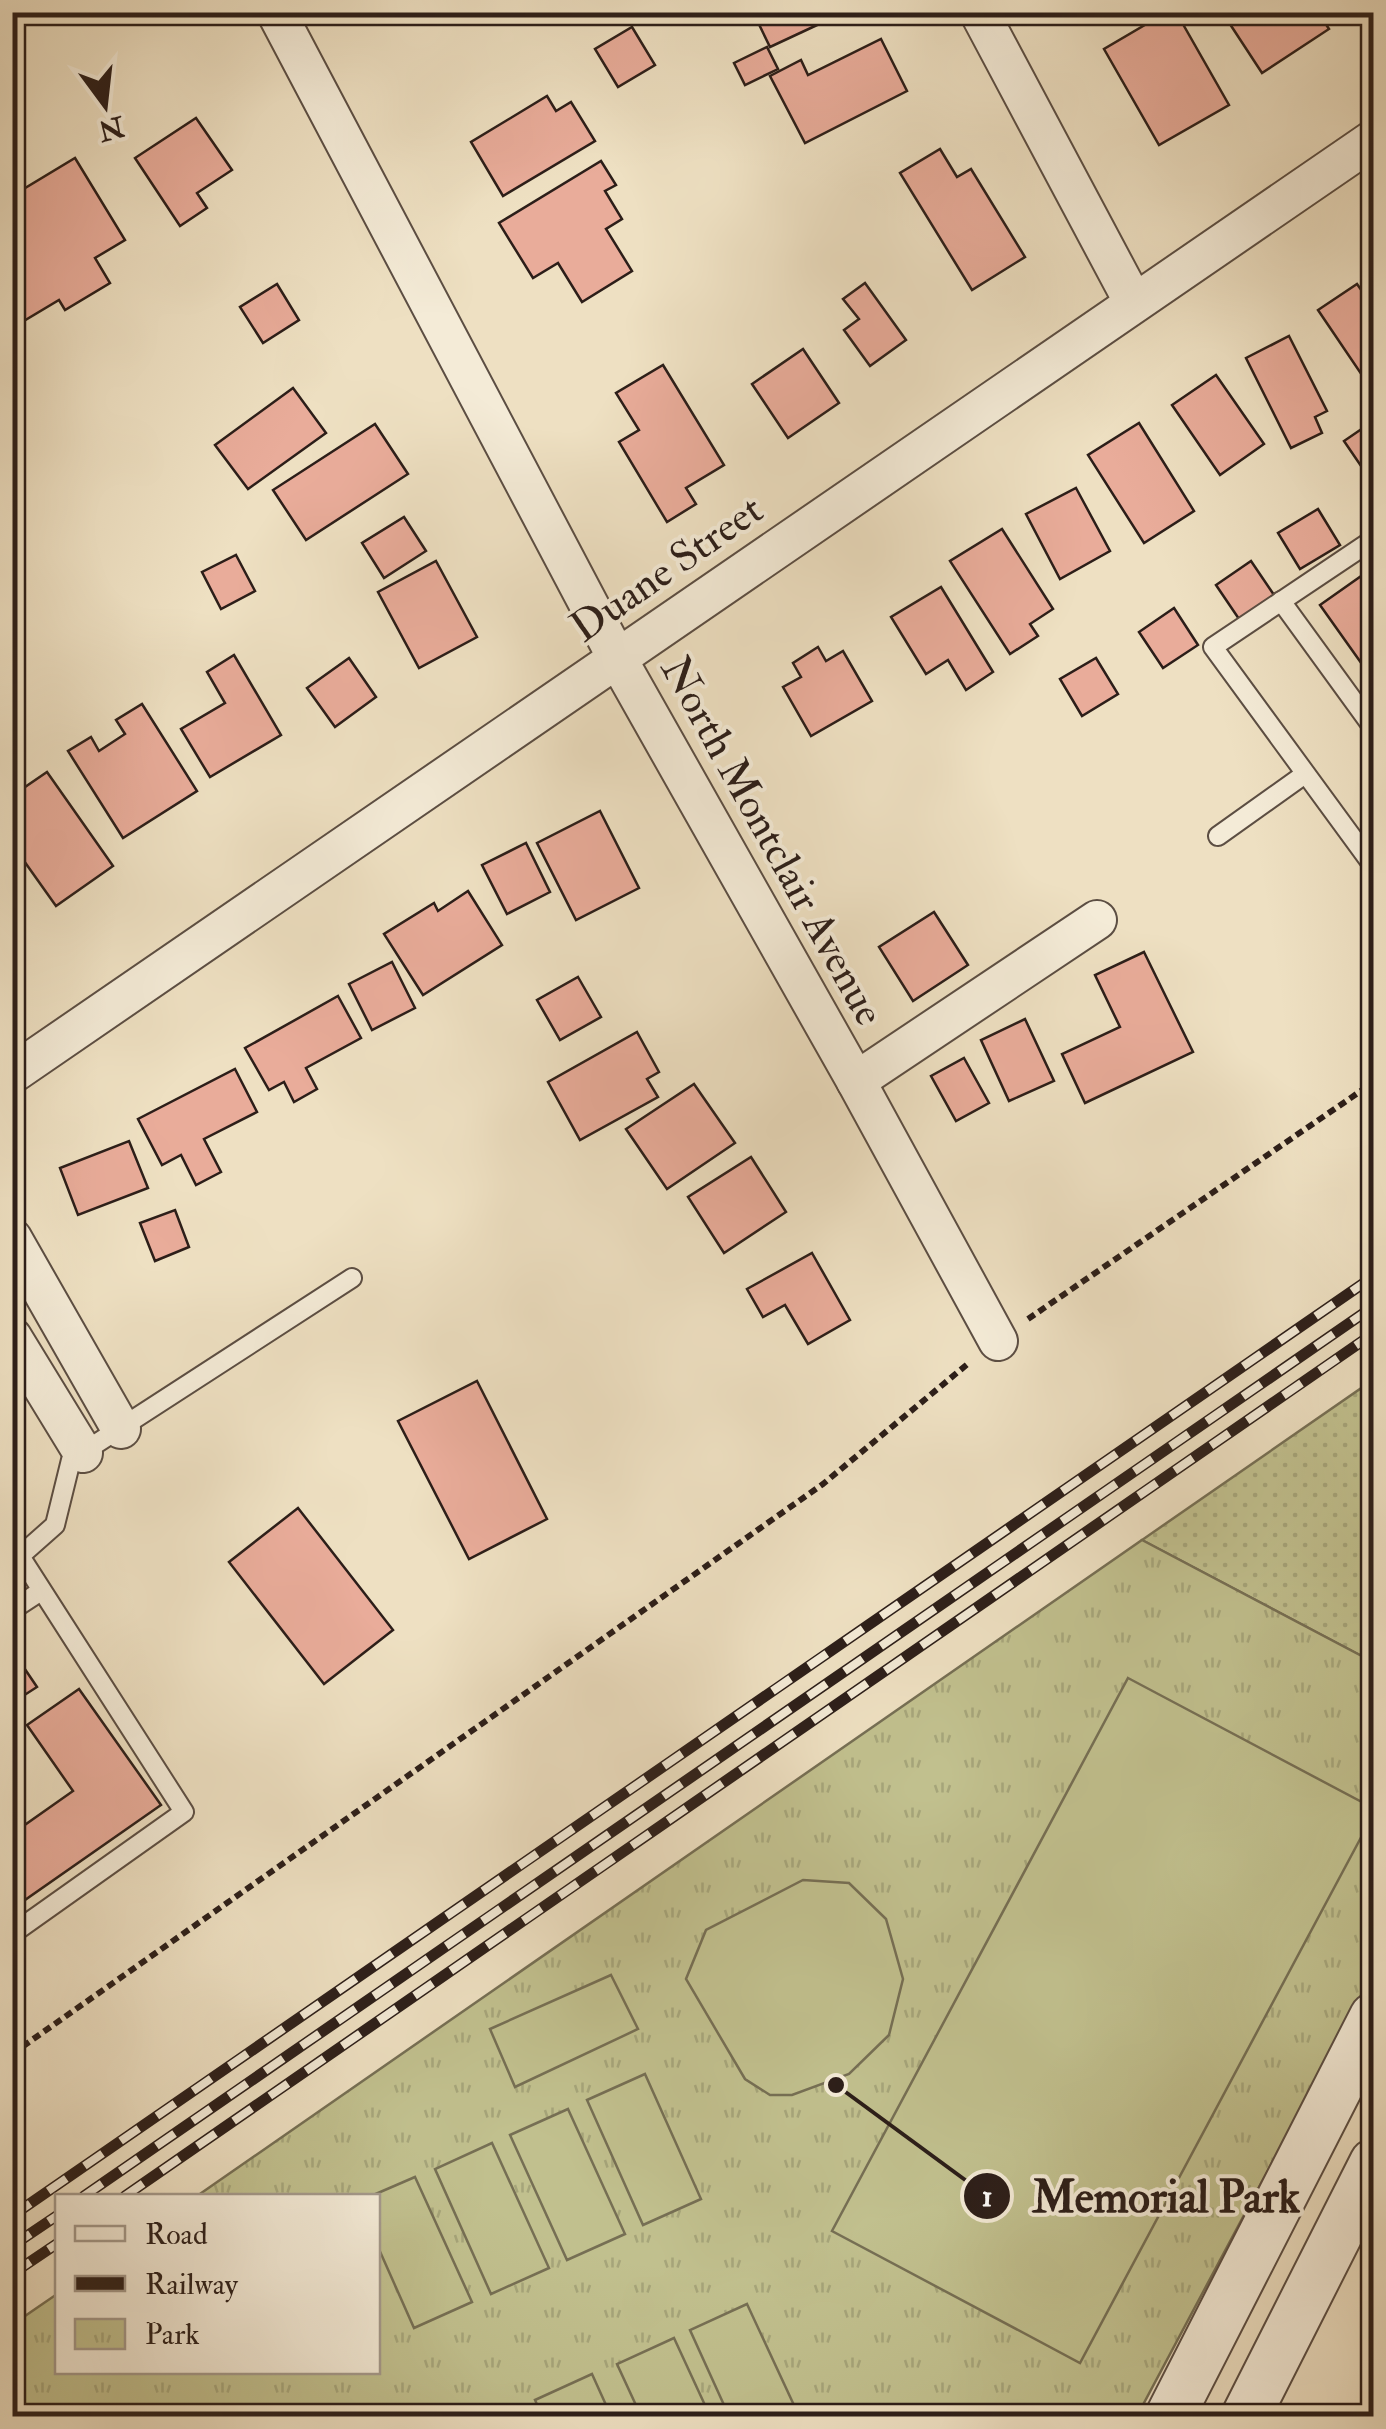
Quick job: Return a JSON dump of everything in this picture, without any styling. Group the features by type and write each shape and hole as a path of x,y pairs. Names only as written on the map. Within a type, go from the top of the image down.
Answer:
{"street":[{"name":"North Montclair Avenue","path":"276,12 618,658 998,1341"},
{"path":"979,12 1134,303"},
{"name":"Duane Street","path":"12,1074 1374,139"},
{"path":"856,1081 1096,920"},
{"path":"12,1238 121,1429"},
{"path":"12,1337 83,1452"},
{"path":"1170,2416 1374,2017"},
{"path":"1246,2416 1374,2163"}],"lane":[{"path":"1374,539 1213,646 1374,867"},
{"path":"1281,601 1374,730"},
{"path":"1218,836 1305,774"},
{"path":"12,1934 184,1812 20,1556 55,1525 72,1460 352,1278"},
{"path":"12,1610 41,1591"}],"path":[{"path":"12,2054 822,1484 998,1341 1374,1082"}],"green space":[{"path":"1373,1380 1373,1662 1142,1540"},
{"path":"1142,1540 1373,1662 1373,1973 1137,2416 13,2416 12,2325 55,2295 55,2374 380,2374 380,2194 200,2194"},
{"path":"1128,1678 1373,1808 1373,1815 1080,2363 832,2231"},
{"path":"803,1880 849,1883 886,1919 903,1979 889,2035 849,2074 792,2095 770,2095 745,2079 686,1979 706,1930"},
{"path":"611,1975 638,2029 515,2087 490,2029"},
{"path":"645,2074 701,2199 643,2225 587,2100"},
{"path":"568,2109 625,2234 567,2260 510,2135"},
{"path":"492,2143 549,2268 491,2294 435,2169"},
{"path":"415,2177 472,2302 414,2328 380,2252 380,2194 376,2194"},
{"path":"747,2304 799,2416 729,2416 690,2330"},
{"path":"674,2338 710,2416 641,2416 617,2364"},
{"path":"592,2374 611,2416 542,2416 535,2400"}],"building":[{"path":"753,12 845,12 770,47"},
{"path":"1167,12 1176,12 1229,105 1159,145 1104,49"},
{"path":"1235,12 1318,12 1329,29 1262,73 1226,18"},
{"path":"632,27 655,65 618,87 595,49"},
{"path":"881,39 907,91 805,143 770,76 801,60 808,75"},
{"path":"767,47 778,69 745,85 734,63"},
{"path":"547,96 556,111 571,102 595,141 503,196 471,142"},
{"path":"196,118 232,170 197,193 207,208 180,226 135,158"},
{"path":"940,149 957,177 971,169 1025,257 972,290 900,173"},
{"path":"75,158 125,240 95,258 110,283 65,310 59,300 12,328 12,196"},
{"path":"601,161 616,185 605,191 622,219 606,229 632,271 582,302 558,263 533,278 499,223"},
{"path":"865,283 906,340 870,366 844,330 859,319 843,299"},
{"path":"277,284 299,320 263,343 240,307"},
{"path":"1357,284 1374,308 1374,385 1370,387 1318,310"},
{"path":"1289,336 1327,411 1315,417 1322,433 1291,448 1246,358"},
{"path":"803,349 839,403 788,438 752,384"},
{"path":"663,365 724,465 686,488 696,504 667,522 619,442 639,430 616,393"},
{"path":"1216,375 1264,444 1220,475 1172,405"},
{"path":"293,388 326,433 248,489 215,445"},
{"path":"1139,423 1194,511 1144,543 1088,455"},
{"path":"375,424 408,474 306,540 273,490"},
{"path":"1366,426 1374,438 1374,485 1344,441"},
{"path":"1076,488 1110,551 1060,579 1026,514"},
{"path":"1318,509 1340,545 1300,569 1278,533"},
{"path":"404,517 426,551 384,578 362,543"},
{"path":"1002,529 1053,609 1030,624 1038,636 1010,654 950,561"},
{"path":"236,555 255,591 221,609 202,572"},
{"path":"436,561 477,637 419,668 378,592"},
{"path":"1251,561 1274,595 1239,619 1216,585"},
{"path":"1374,567 1374,681 1320,605"},
{"path":"941,587 993,672 966,690 948,660 926,674 891,617"},
{"path":"1174,608 1198,645 1163,668 1139,632"},
{"path":"818,647 826,661 843,651 872,701 811,736 783,687 801,677 793,663"},
{"path":"234,655 281,735 210,777 181,729 225,703 207,672"},
{"path":"349,658 376,697 335,727 307,688"},
{"path":"1096,658 1118,694 1082,716 1060,679"},
{"path":"142,704 197,791 123,838 68,751 91,737 99,751 125,734 116,720"},
{"path":"47,772 113,866 56,906 12,844 12,818 21,812 12,796"},
{"path":"600,811 639,888 576,920 537,843"},
{"path":"526,843 550,892 507,914 482,865"},
{"path":"468,891 502,945 423,995 384,934 434,903 438,911"},
{"path":"934,912 968,965 913,1001 879,947"},
{"path":"1144,952 1193,1052 1085,1103 1062,1054 1120,1027 1095,975"},
{"path":"392,962 415,1008 372,1030 349,984"},
{"path":"578,977 601,1017 560,1040 537,1000"},
{"path":"338,996 361,1038 306,1068 317,1089 294,1102 284,1082 269,1090 245,1048"},
{"path":"1025,1019 1054,1081 1009,1101 981,1040"},
{"path":"637,1032 659,1072 647,1079 658,1097 580,1140 548,1082"},
{"path":"964,1058 989,1103 956,1121 931,1076"},
{"path":"235,1069 257,1112 204,1139 221,1172 196,1185 181,1155 162,1165 138,1119"},
{"path":"694,1084 735,1143 667,1189 626,1129"},
{"path":"129,1141 148,1188 78,1215 60,1168"},
{"path":"751,1157 786,1212 724,1253 688,1197"},
{"path":"175,1210 189,1247 155,1261 140,1223"},
{"path":"812,1253 850,1320 808,1344 785,1305 763,1317 747,1289"},
{"path":"477,1381 547,1519 469,1559 398,1421"},
{"path":"298,1508 393,1630 324,1684 229,1562"},
{"path":"12,1650 37,1687 12,1703"},
{"path":"79,1689 161,1805 12,1909 12,1834 73,1791 27,1725"}],"railway":[{"path":"12,2216 1374,1276"},
{"path":"87,2194 1374,1306"},
{"path":"128,2194 1374,1333"},
{"path":"12,2246 55,2217"},
{"path":"12,2274 55,2245"}],"place":[{"name":"Memorial Park","path":"836,2085"}]}
